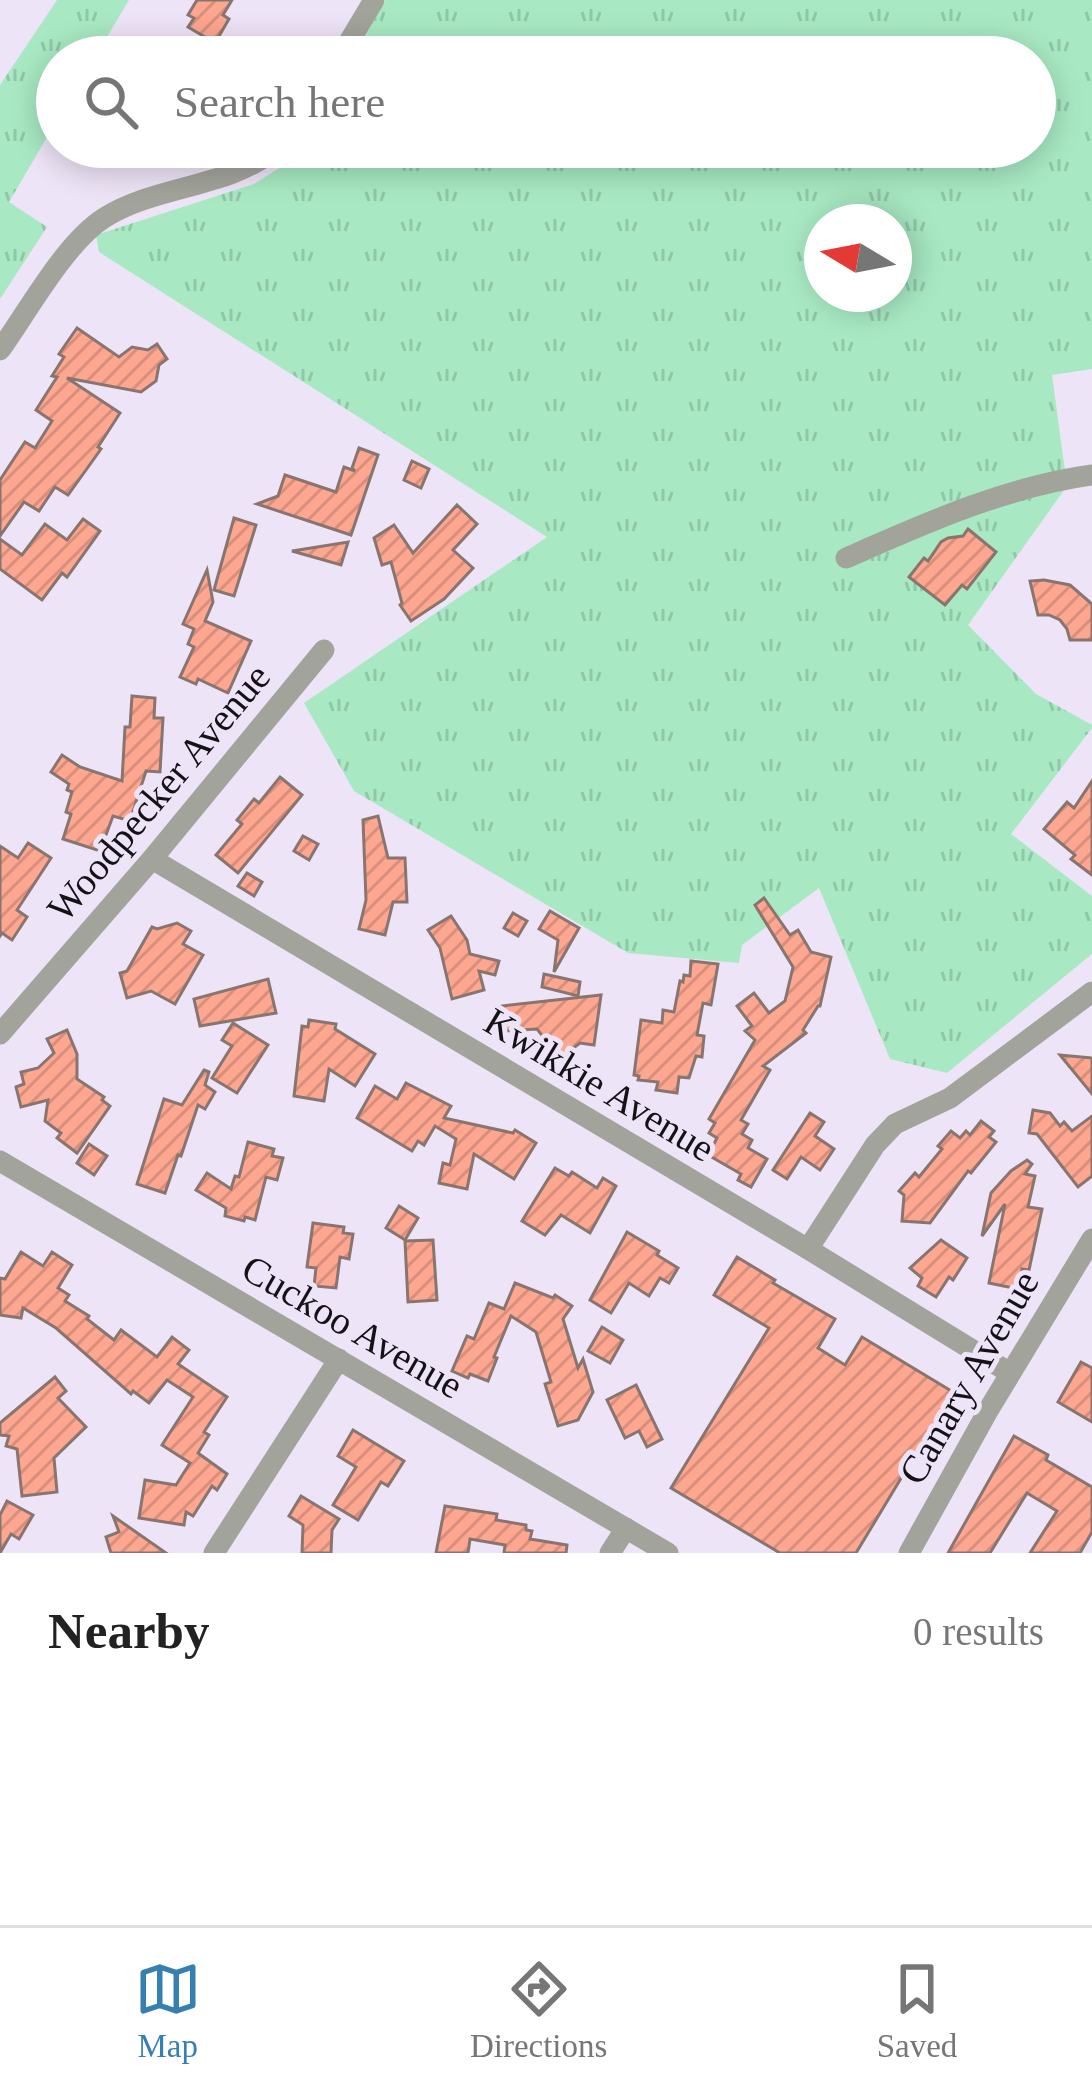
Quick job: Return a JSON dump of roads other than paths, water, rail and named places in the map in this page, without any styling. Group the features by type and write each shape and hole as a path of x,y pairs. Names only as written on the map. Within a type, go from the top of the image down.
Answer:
{"street":[{"path":"353,36 374,0"},
{"path":"0,350 87,230 136,203 244,168"},
{"path":"846,558 1007,493 1092,475"},
{"name":"Woodpecker Avenue","path":"0,1034 324,650"},
{"name":"Kwikkie Avenue","path":"152,859 1010,1373"},
{"path":"808,1249 875,1145 895,1124 950,1098 1092,992"},
{"name":"Cuckoo Avenue","path":"0,1161 668,1553"},
{"name":"Canary Avenue","path":"909,1553 1092,1239"},
{"path":"214,1553 339,1359"},
{"path":"610,1553 626,1528"}]}
